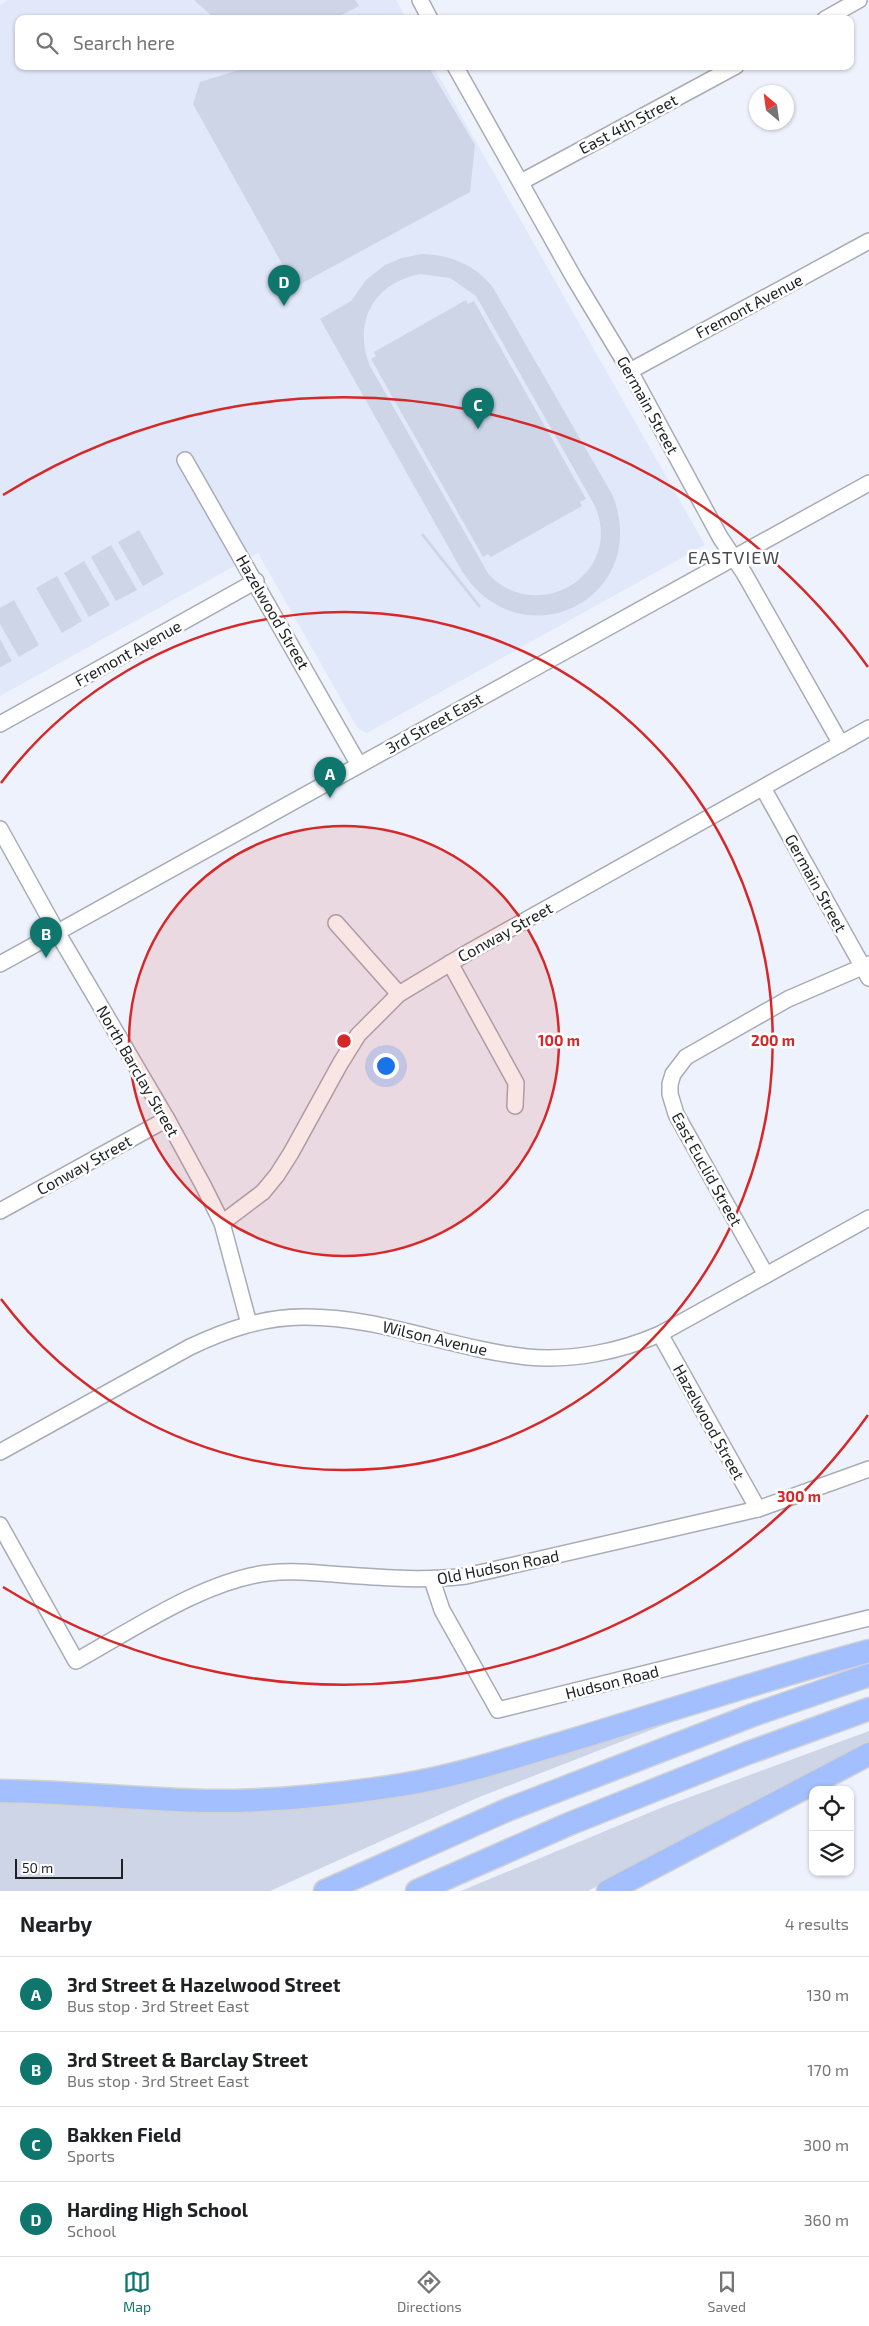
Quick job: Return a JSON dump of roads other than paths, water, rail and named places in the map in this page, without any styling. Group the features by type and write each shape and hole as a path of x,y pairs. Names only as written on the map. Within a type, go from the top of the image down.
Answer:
{"highway":[{"path":"0,1791 208,1801 266,1800 332,1794 403,1784 467,1771 809,1667 869,1651"},
{"path":"325,1891 516,1806 752,1715 869,1675"},
{"path":"417,1891 569,1824 745,1754 869,1709"},
{"path":"608,1891 869,1754"}],"street":[{"path":"420,0 428,15"},
{"path":"832,15 860,0"},
{"name":"Germain Street","path":"457,70 630,371 720,537 841,744"},
{"name":"East 4th Street","path":"520,182 729,70"},
{"name":"Fremont Avenue","path":"630,371 869,242"},
{"name":"Hazelwood Street","path":"185,460 256,581 359,765"},
{"name":"3rd Street East","path":"0,964 869,483"},
{"name":"Fremont Avenue","path":"0,724 256,581"},
{"name":"Conway Street","path":"222,1223 263,1192 291,1153 340,1064 358,1036 399,994 450,963 869,728"},
{"name":"Germain Street","path":"764,788 867,970"},
{"name":"North Barclay Street","path":"0,830 57,932 167,1119 222,1223 250,1324"},
{"path":"336,923 399,994"},
{"path":"450,963 516,1083 515,1106"},
{"name":"East Euclid Street","path":"766,1275 676,1114 670,1094 673,1074 686,1057 788,999 867,970"},
{"name":"Conway Street","path":"0,1211 167,1119"},
{"name":"Wilson Avenue","path":"0,1452 190,1347 220,1333 275,1319 327,1317 361,1322 501,1353 529,1357 559,1358 624,1348 660,1334 869,1218"},
{"name":"Hazelwood Street","path":"660,1334 758,1509"},
{"name":"Old Hudson Road","path":"0,1525 76,1661 194,1596 242,1577 294,1571 432,1580 466,1576 512,1567 758,1509 869,1470"},
{"name":"Hudson Road","path":"432,1580 442,1610 498,1710 869,1618"}],"place":[{"name":"Harding High School","path":"284,306"},
{"name":"Bakken Field","path":"478,429"},
{"name":"3rd Street & Hazelwood Street","path":"330,798"},
{"name":"3rd Street & Barclay Street","path":"46,958"}],"district":[{"name":"EASTVIEW","path":"734,558"}]}
